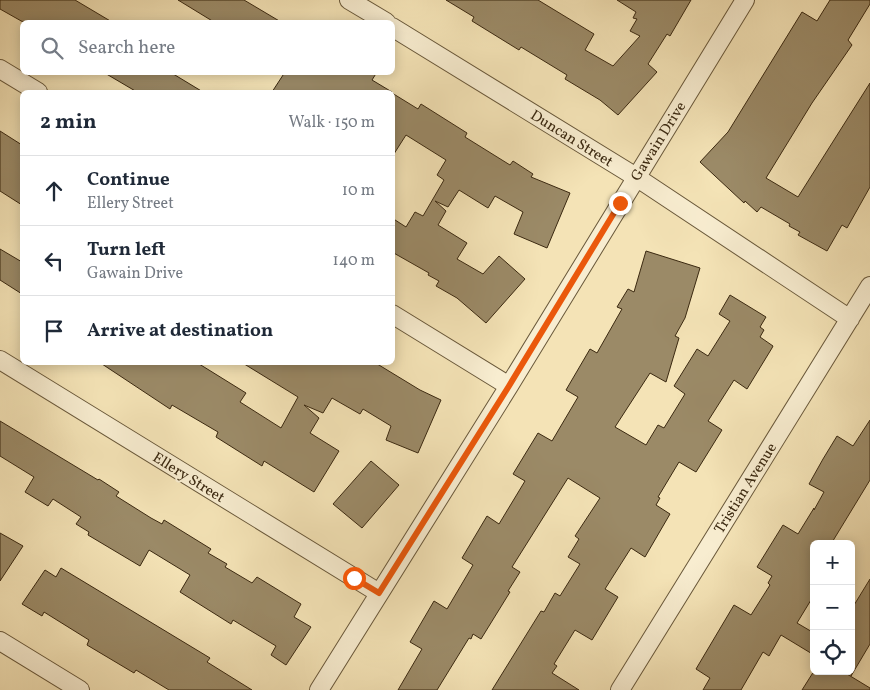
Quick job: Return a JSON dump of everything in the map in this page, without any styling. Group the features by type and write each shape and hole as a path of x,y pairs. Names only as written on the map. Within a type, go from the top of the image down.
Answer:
{"street":[{"path":"349,0 383,20"},
{"name":"Gawain Drive","path":"319,690 509,386 745,0"},
{"name":"Duncan Street","path":"395,29 636,177 850,319"},
{"path":"0,69 35,90"},
{"name":"Tristian Avenue","path":"620,690 870,286"},
{"path":"395,316 509,386"},
{"name":"Ellery Street","path":"0,360 379,593"},
{"path":"0,641 80,690"}],"building":[{"path":"0,0 75,0 109,20 20,20 0,9"},
{"path":"178,0 244,0 278,20 211,20"},
{"path":"446,0 538,0 594,34 585,50 613,66 640,36 630,31 637,19 633,18 636,12 617,0 691,0 670,36 667,34 648,64 657,72 618,115 600,100 565,79 567,75 521,47 519,50 472,21 474,17"},
{"path":"830,0 870,0 870,4 848,40 852,45 812,103 766,178 798,197 870,83 870,187 847,228 842,225 827,251 798,235 800,232 789,226 790,224 761,207 757,212 745,201 744,203 700,162 728,132 802,12 817,21"},
{"path":"108,75 175,75 200,90 134,90"},
{"path":"283,75 375,75 372,80 389,90 273,90"},
{"path":"395,95 418,109 421,104 467,133 465,137 510,165 513,161 533,174 531,177 570,193 547,248 514,234 523,212 495,196 488,208 459,190 448,207 435,201 446,211 438,225 467,243 457,259 483,274 499,256 525,279 486,323 457,298 436,286 439,281 428,275 429,273 395,254 395,220 406,227 415,212 423,216 444,180 437,175 446,160 406,135 395,152"},
{"path":"0,131 20,144 20,204 0,191"},
{"path":"0,249 20,261 20,293 0,280"},
{"path":"646,251 700,268 685,318 675,336 679,338 666,382 650,373 615,427 646,445 658,425 664,428 685,394 674,386 697,349 708,356 730,321 719,314 730,295 766,317 760,327 764,330 760,337 773,346 747,389 734,380 708,421 722,430 696,472 679,462 658,497 660,498 656,505 670,514 645,557 631,548 605,589 618,597 592,640 575,630 554,664 557,666 552,673 579,690 492,690 541,611 544,612 555,593 560,596 580,564 568,557 579,539 575,536 600,498 568,478 512,567 520,572 481,639 473,634 471,639 469,638 437,690 398,690 422,649 410,642 434,601 447,609 473,565 462,558 487,516 499,524 525,481 513,474 538,433 552,441 578,397 566,390 590,349 597,353 622,309 617,307 628,289 634,292"},
{"path":"104,365 201,365 246,393 240,402 281,428 298,397 246,365 379,365 420,390 441,400 418,453 386,440 391,426 363,409 360,414 332,398 323,413 304,405 319,418 310,433 339,451 314,492 264,461 262,466 216,437 218,432 172,405 170,409"},
{"path":"870,420 870,480 833,540 810,540 810,602 797,623 810,631 810,653 781,635 769,656 763,652 741,690 703,690 710,678 696,669 734,605 751,615 770,585 768,583 772,576 757,567 783,525 798,534 814,508 814,510 824,492 809,484 837,436 853,446"},
{"path":"0,421 99,479 119,492 116,496 151,518 162,524 164,520 211,549 208,553 227,564 225,567 252,583 257,577 301,604 294,617 311,627 286,665 271,655 276,646 233,620 231,624 180,592 190,575 149,550 140,566 88,535 89,532 76,524 81,517 53,499 48,506 25,492 34,477 0,456"},
{"path":"371,461 399,485 362,528 333,504"},
{"path":"0,533 23,546 0,581"},
{"path":"61,568 210,658 207,662 252,690 169,690 136,670 134,673 87,645 89,640 44,612 42,616 22,604 45,570 56,577"},
{"path":"870,579 870,644 855,669 855,630 855,603"},
{"path":"811,675 849,675 870,688 870,690 802,690"}],"route":[{"path":"354,578 379,593 509,386 620,203"}]}
